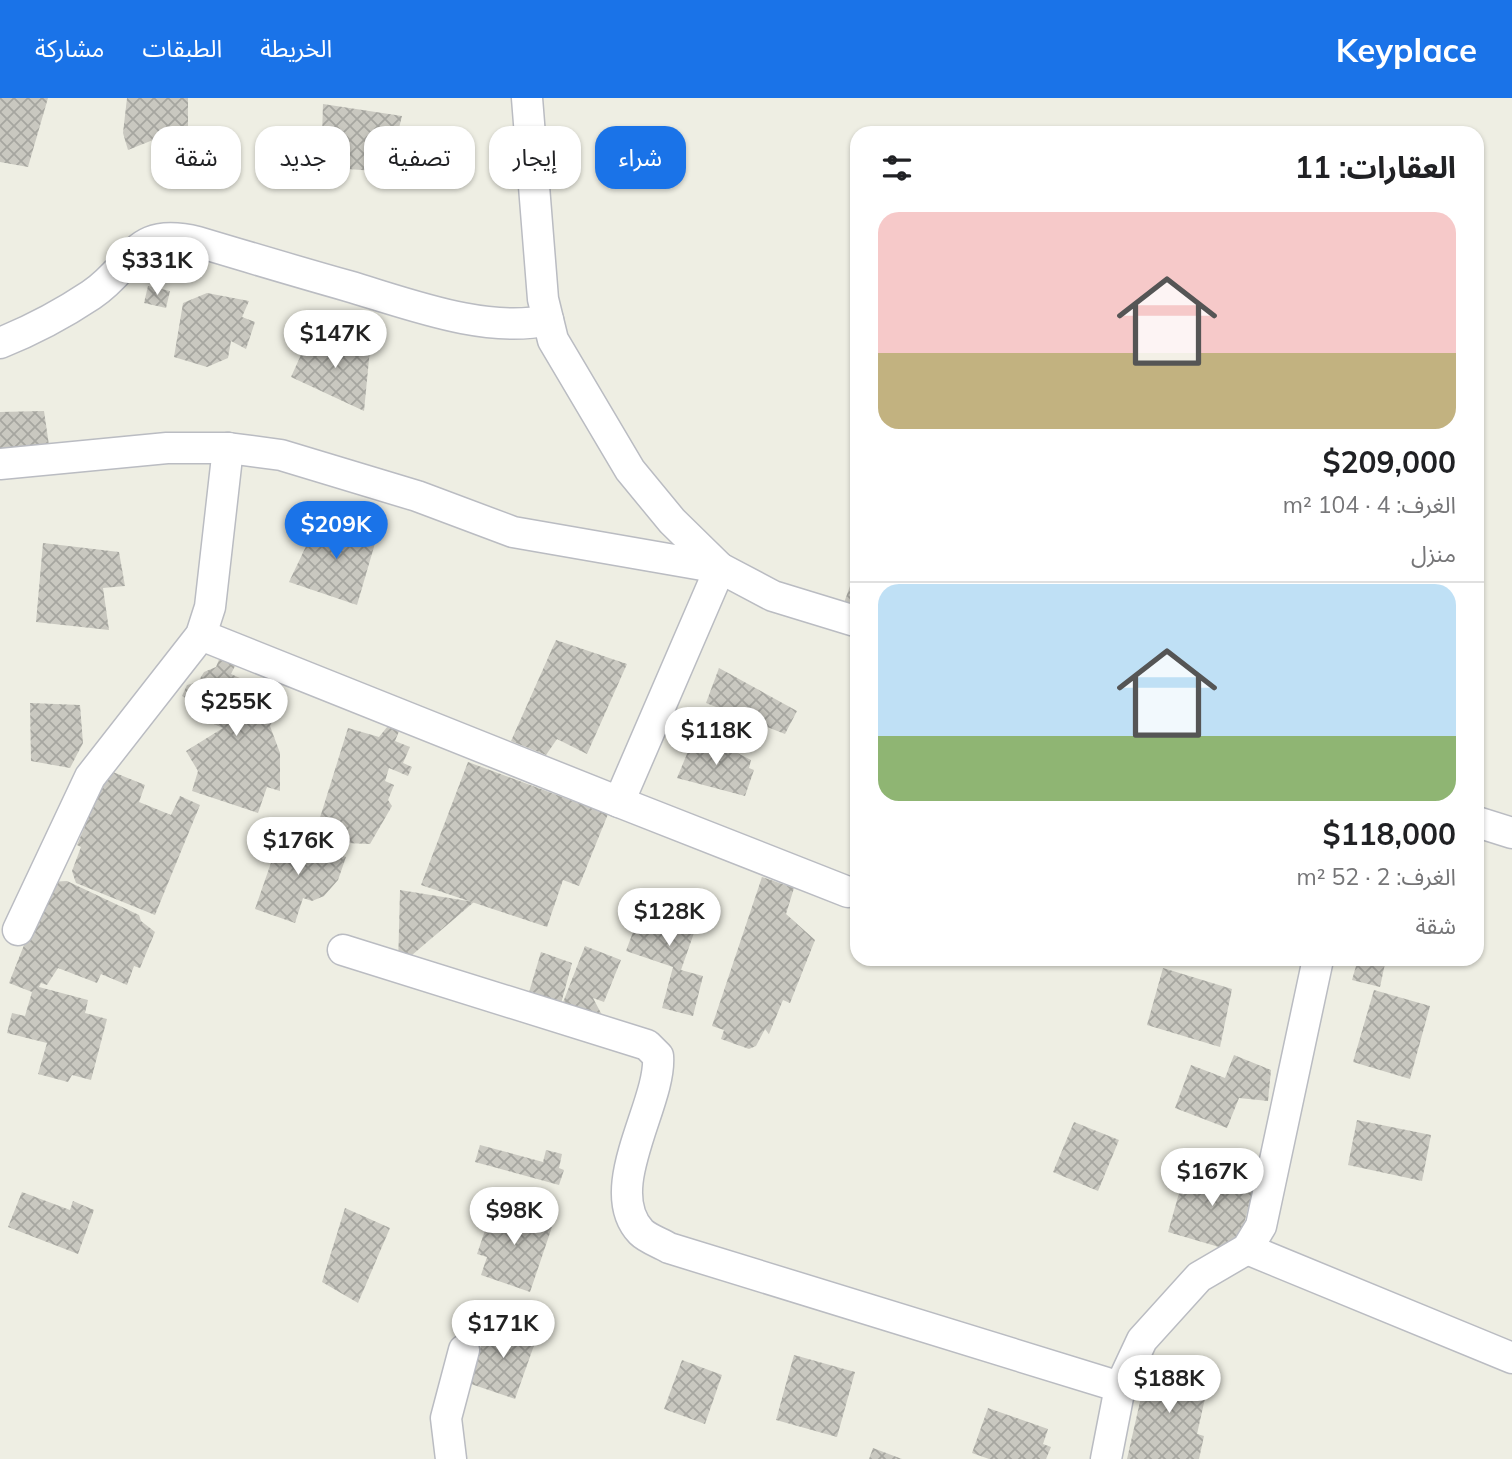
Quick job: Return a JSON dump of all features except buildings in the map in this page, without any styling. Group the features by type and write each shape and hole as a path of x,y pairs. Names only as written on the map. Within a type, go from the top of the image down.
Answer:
{"street":[{"path":"527,98 543,299 553,340 630,470 672,521 720,568 773,596 850,620"},
{"path":"0,344 92,294 145,243 160,237 175,236 406,303 491,323 527,325 548,320"},
{"path":"0,464 167,448 228,447 281,455 418,496 513,532 720,568"},
{"path":"18,930 90,777 201,635 210,607 228,447"},
{"path":"619,802 720,568"},
{"path":"201,635 848,892"},
{"path":"1484,824 1512,833"},
{"path":"343,950 575,1020 646,1045 658,1056 660,1073 633,1146 629,1215 642,1234 669,1248 1120,1387"},
{"path":"1106,1459 1120,1387 1142,1340 1199,1277 1247,1249 1261,1226 1317,966"},
{"path":"1247,1249 1512,1357"},
{"path":"451,1459 446,1418 464,1350"}]}
